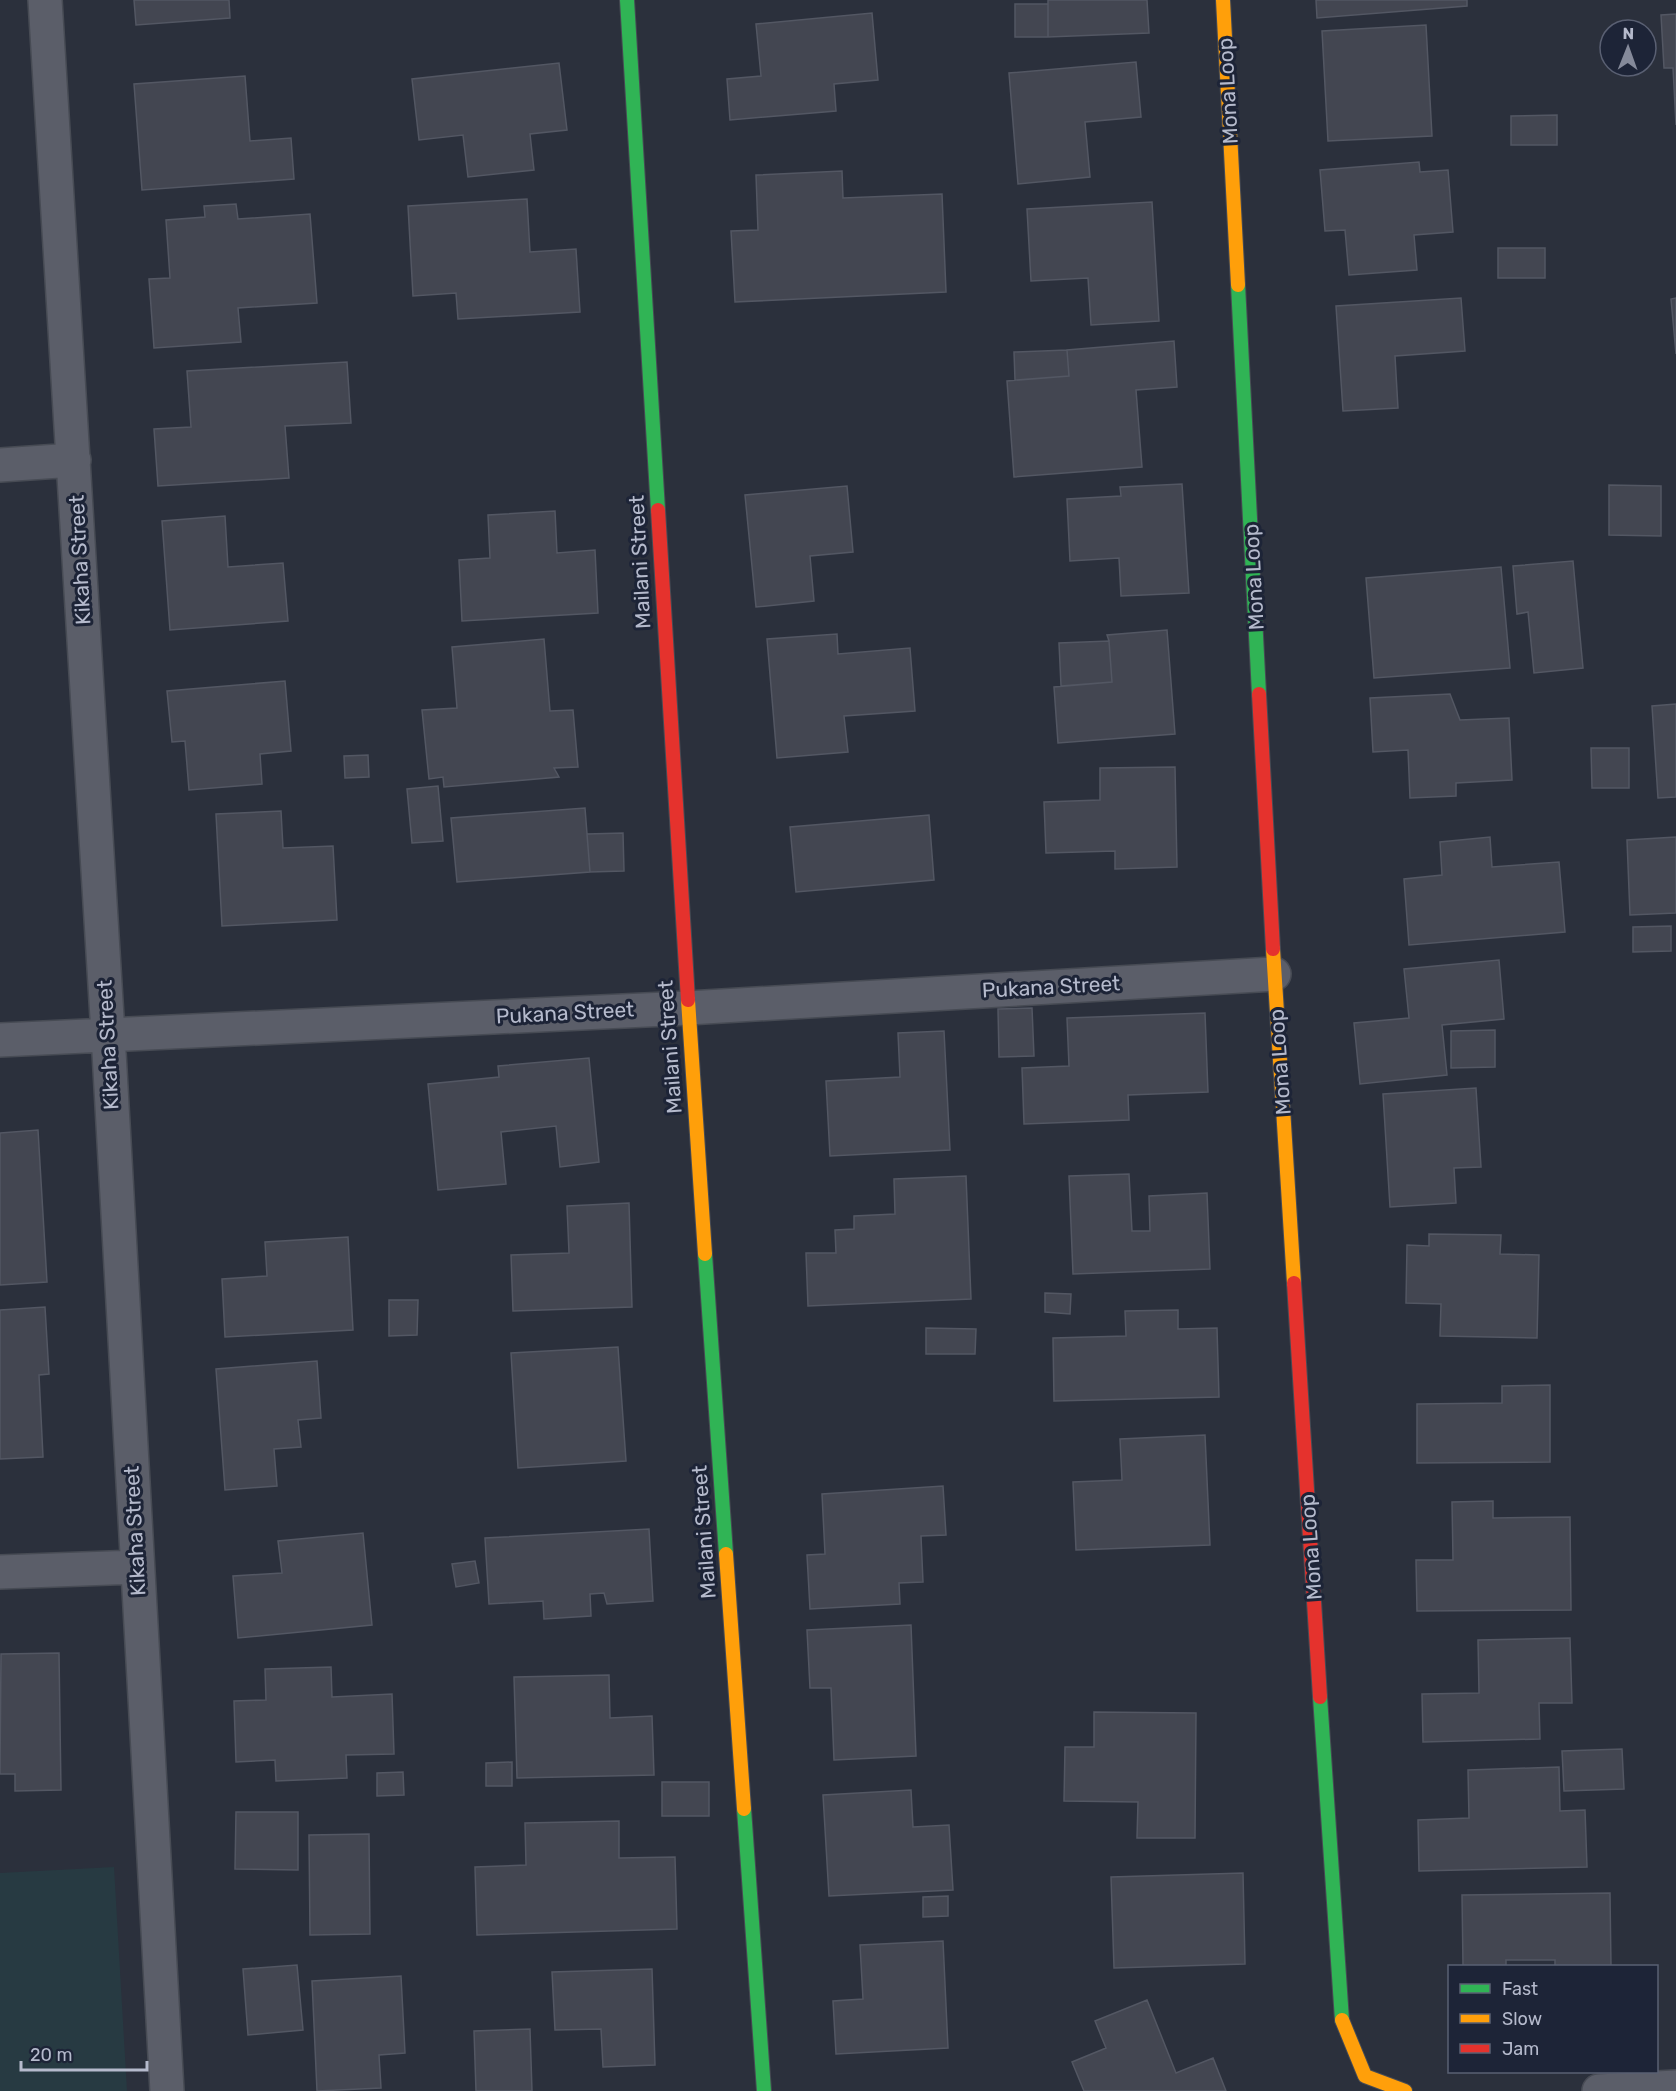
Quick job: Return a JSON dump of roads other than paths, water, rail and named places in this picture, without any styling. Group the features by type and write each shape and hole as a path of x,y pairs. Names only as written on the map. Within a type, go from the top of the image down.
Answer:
{"street":[{"name":"Kikaha Street","path":"45,0 108,1034 167,2091"},
{"name":"Mailani Street","path":"627,0 688,1008 764,2091"},
{"name":"Mona Loop","path":"1223,0 1274,974 1341,2018 1365,2076 1405,2091"},
{"path":"0,465 74,460"},
{"name":"Pukana Street","path":"0,1040 688,1008 1274,974"},
{"path":"0,1572 137,1566"},
{"path":"1599,2091 1676,2087"}]}
